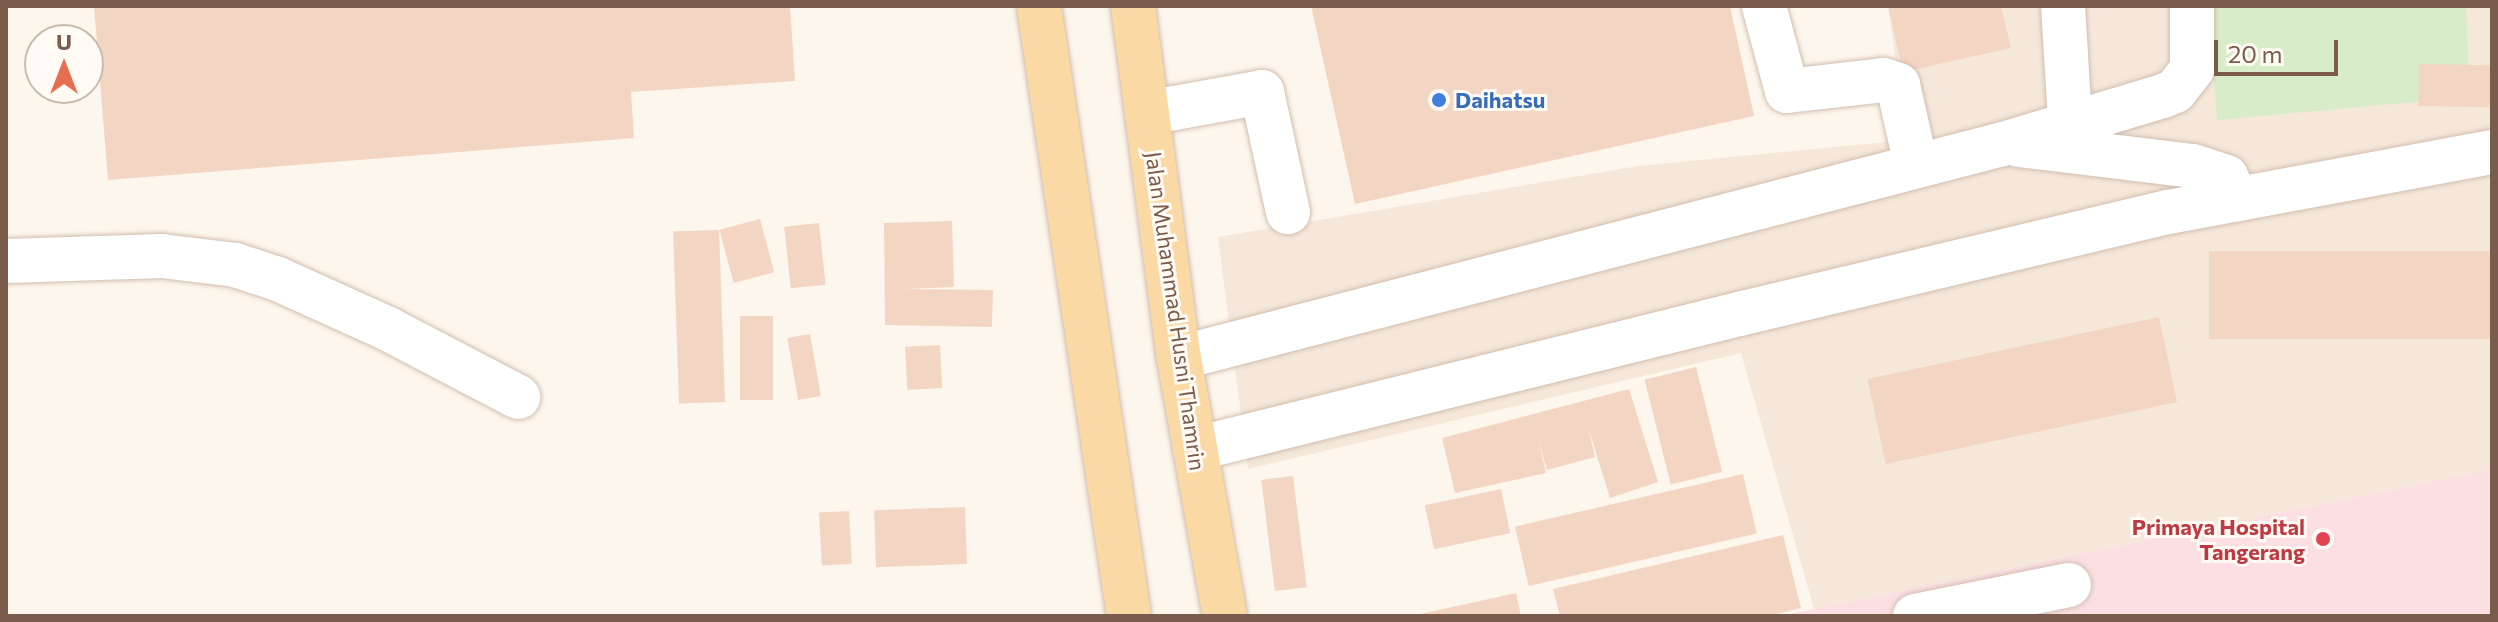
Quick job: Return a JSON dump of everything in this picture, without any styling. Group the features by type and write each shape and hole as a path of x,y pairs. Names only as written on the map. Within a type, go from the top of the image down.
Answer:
{"main road":[{"path":"1039,6 1129,616"},
{"name":"Jalan Muhammad Husni Thamrin","path":"1133,6 1179,358 1225,616"}],"lane":[{"path":"1764,6 1787,91 1883,80 1898,85 1916,165"},
{"path":"2063,6 2070,122"},
{"path":"1179,358 2003,144 2175,91 2192,69 2192,6"},
{"path":"1147,113 1262,92 1288,212"},
{"path":"2003,144 2193,166 2226,177 2237,199"},
{"path":"1195,449 1755,310 2237,199 2492,152"},
{"path":"6,261 162,256 235,265 278,279 388,329 518,397"},
{"path":"1915,616 2069,585"}],"shaded area":[{"path":"1888,6 2492,6 2492,469 1814,609 1741,353 1248,469 1218,237 1638,166 1907,140"},
{"name":"Primaya Hospital Tangerang","path":"2492,469 2492,616 1781,616 1814,609"}],"green space":[{"path":"2208,6 2466,6 2470,97 2217,120"}],"building":[{"path":"94,6 790,6 795,81 631,92 634,138 108,180 102,104 104,24 95,24"},
{"path":"1311,6 1730,6 1754,116 1355,204"},
{"path":"1888,6 2001,6 2011,48 1903,72"},
{"path":"2419,64 2492,65 2491,107 2418,106"},
{"path":"760,219 774,272 734,283 719,230"},
{"path":"952,221 954,287 905,289 993,290 992,327 885,325 884,223"},
{"path":"819,223 825,285 791,288 784,227"},
{"path":"719,230 725,402 679,404 673,232"},
{"path":"2209,251 2492,251 2492,339 2209,339"},
{"path":"740,316 773,316 773,400 740,400"},
{"path":"2159,317 2177,402 1886,464 1868,379"},
{"path":"810,334 821,396 798,400 787,338"},
{"path":"940,345 942,388 907,390 905,347"},
{"path":"1696,367 1722,472 1671,485 1645,380"},
{"path":"1629,389 1658,482 1610,498 1588,427 1595,457 1547,470 1539,442 1546,473 1455,493 1442,438"},
{"path":"1743,474 1757,533 1529,586 1515,527"},
{"path":"1293,476 1307,587 1275,591 1261,480"},
{"path":"1501,489 1510,533 1434,549 1425,505"},
{"path":"965,507 967,564 876,567 874,510"},
{"path":"849,511 852,564 822,565 819,513"},
{"path":"1783,535 1801,608 1769,616 1560,616 1553,589"},
{"path":"1516,593 1521,616 1416,616 1416,615"}],"place":[{"name":"Daihatsu","path":"1439,100"},
{"name":"Primaya Hospital Tangerang","path":"2323,539"}]}
